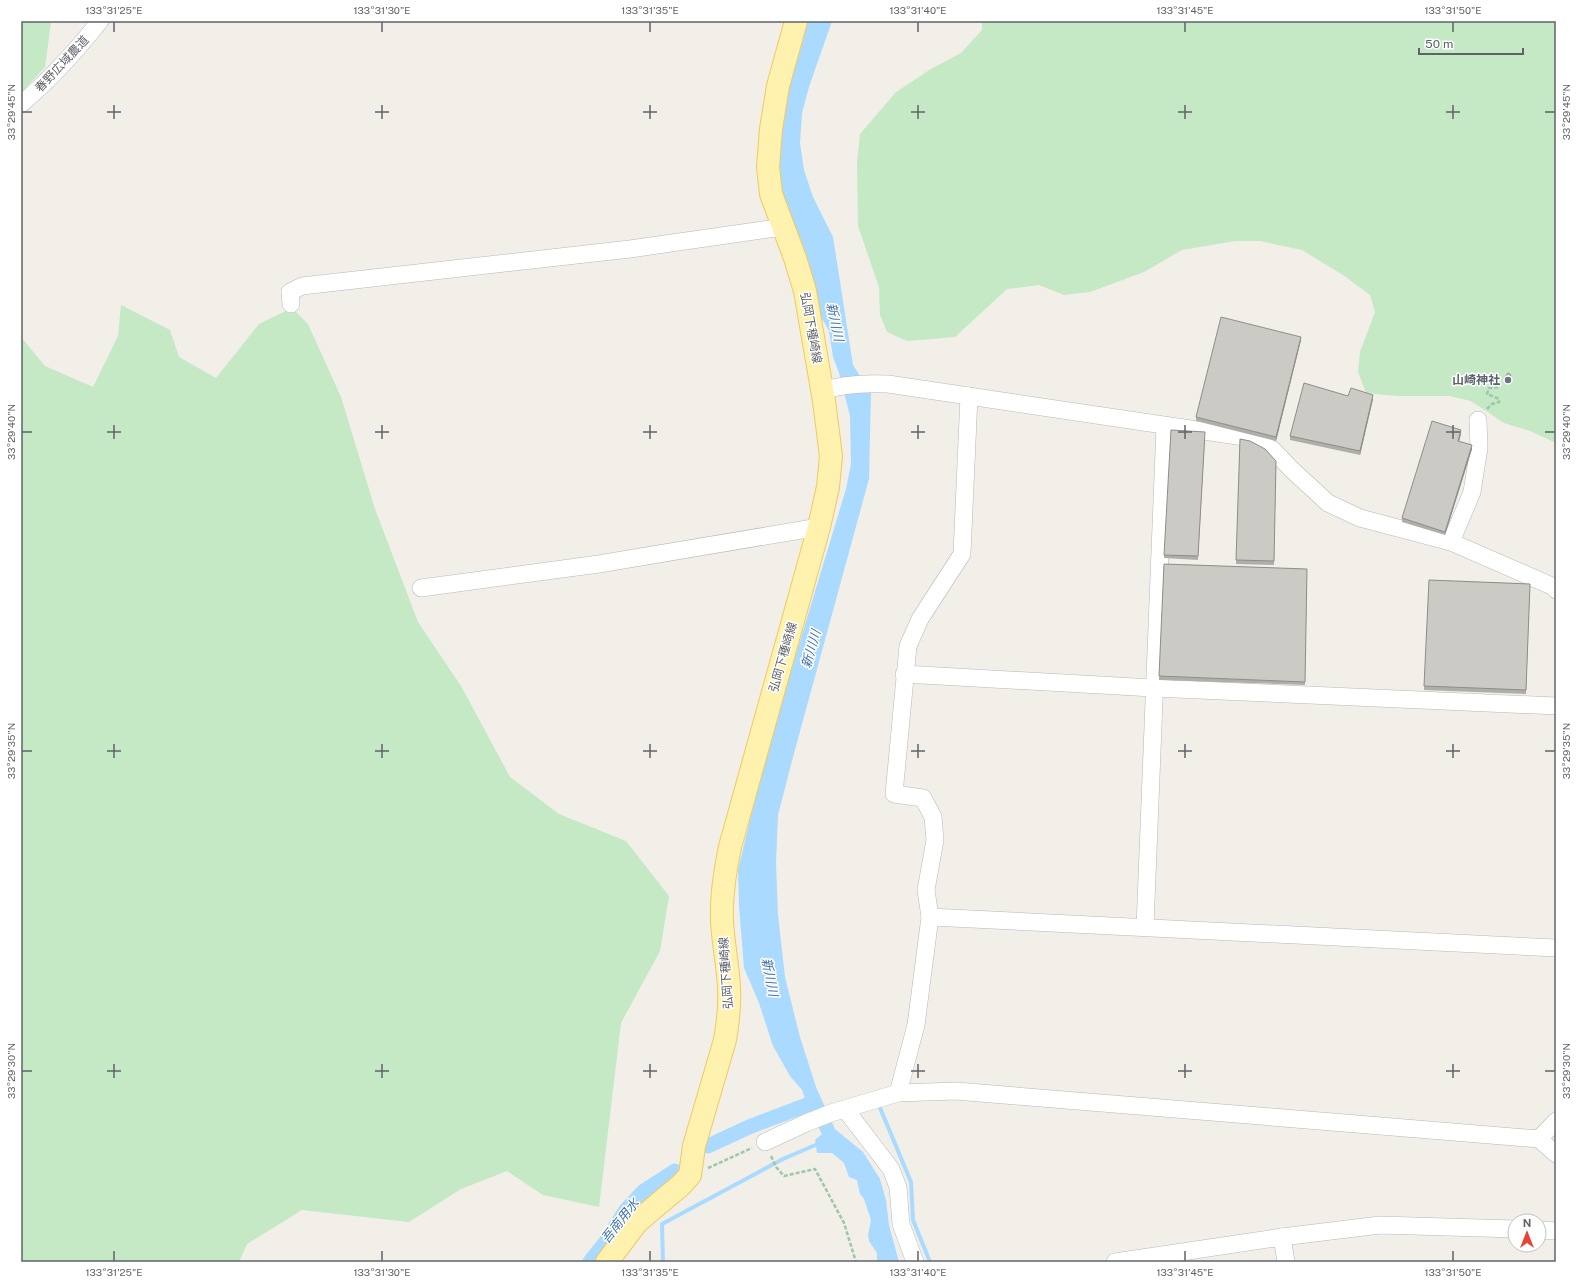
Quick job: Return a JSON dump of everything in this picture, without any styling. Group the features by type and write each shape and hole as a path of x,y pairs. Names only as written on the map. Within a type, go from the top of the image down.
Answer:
{"main road":[{"name":"弘岡下種崎線","path":"690,1175 694,1146 725,1040 728,1023 729,988 722,921 722,892 727,861 819,527 828,487 830,456 826,389 806,291 771,194 768,167 771,129 778,86 796,21"},
{"path":"607,1262 637,1222 672,1193 690,1175"}],"street":[{"name":"春野広域農道","path":"21,104 72,56 100,21"},
{"path":"291,304 290,292 302,286 630,249 783,227"},
{"path":"826,389 874,383 1251,438 1273,450 1328,503 1360,518 1450,542 1554,587 1556,590"},
{"path":"890,1095 916,1025 930,917 926,890 935,840 933,817 923,798 894,794 904,674 908,646 920,619 962,554 969,396"},
{"path":"1450,542 1472,492 1479,448 1478,420"},
{"path":"1145,927 1153,688 1165,426"},
{"path":"421,588 599,564 819,527"},
{"path":"904,674 1153,688 1556,706"},
{"path":"930,917 1556,948"},
{"path":"765,1142 806,1123 838,1111 890,1095 956,1091 1539,1139 1556,1155"},
{"path":"838,1111 891,1169 898,1187 901,1224 915,1262"},
{"path":"1539,1139 1556,1121"},
{"path":"1115,1262 1282,1236 1380,1225 1507,1229"},
{"path":"1282,1236 1286,1262"}],"path":[{"path":"1478,420 1492,404 1499,402 1499,399 1487,394 1489,388 1500,387"},
{"path":"690,1175 719,1164 765,1142"},
{"path":"776,1167 784,1176 815,1169 844,1223 856,1262"}],"green space":[{"path":"21,21 51,22 45,67 21,93"},
{"path":"982,21 1556,21 1556,443 1530,431 1504,423 1471,401 1449,396 1397,396 1366,393 1358,372 1360,352 1375,312 1370,295 1343,275 1302,250 1260,241 1235,241 1182,250 1144,272 1090,292 1064,295 1039,285 1007,289 955,337 907,341 887,332 880,315 879,287 858,226 857,162 860,134 896,92 931,69 961,53 982,30"},
{"path":"121,305 170,330 179,357 216,378 259,324 292,308 308,324 341,397 375,509 418,622 461,686 510,777 559,814 626,841 669,896 660,951 621,1023 599,1207 543,1195 507,1171 461,1189 409,1222 302,1210 247,1244 239,1262 21,1262 21,337 45,366 93,387 118,336"}],"water":[{"name":"新川川","path":"808,21 832,21 809,87 802,113 800,143 804,170 813,197 833,237 853,365 871,393 869,479 778,815 776,863 778,915 785,977 800,1037 816,1087 835,1129 863,1152 880,1179 886,1200 889,1225 899,1262 877,1262 877,1253 869,1241 868,1235 871,1220 864,1199 860,1194 857,1180 849,1177 844,1163 832,1153 817,1153 815,1140 822,1134 809,1110 802,1090 790,1076 773,1046 759,1003 744,968 739,906 738,870 765,757 846,489 851,464 850,416 839,373 833,357 829,331 820,315 809,266 780,194 776,156 788,81"}],"building":[{"path":"1221,317 1301,337 1276,437 1196,417"},
{"path":"1508,373 1511,375 1507,380 1504,378"},
{"path":"1304,383 1348,396 1351,388 1373,395 1360,451 1290,436"},
{"path":"1432,421 1461,430 1458,441 1472,445 1445,532 1402,518"},
{"path":"1171,430 1205,432 1198,556 1164,555"},
{"path":"1240,439 1250,441 1265,449 1276,461 1274,561 1236,560"},
{"path":"1164,564 1307,569 1305,682 1159,676"},
{"path":"1429,580 1530,584 1526,690 1424,686"}],"waterway":[{"name":"吾南用水","path":"708,1146 749,1127 812,1103"},
{"path":"878,1103 911,1182 913,1220 930,1262"},
{"path":"663,1262 662,1224 783,1159 820,1143"},
{"name":"吾南用水","path":"590,1262 605,1243 626,1210 644,1191 675,1171"}],"place":[{"name":"山崎神社","path":"1508,380"}]}
